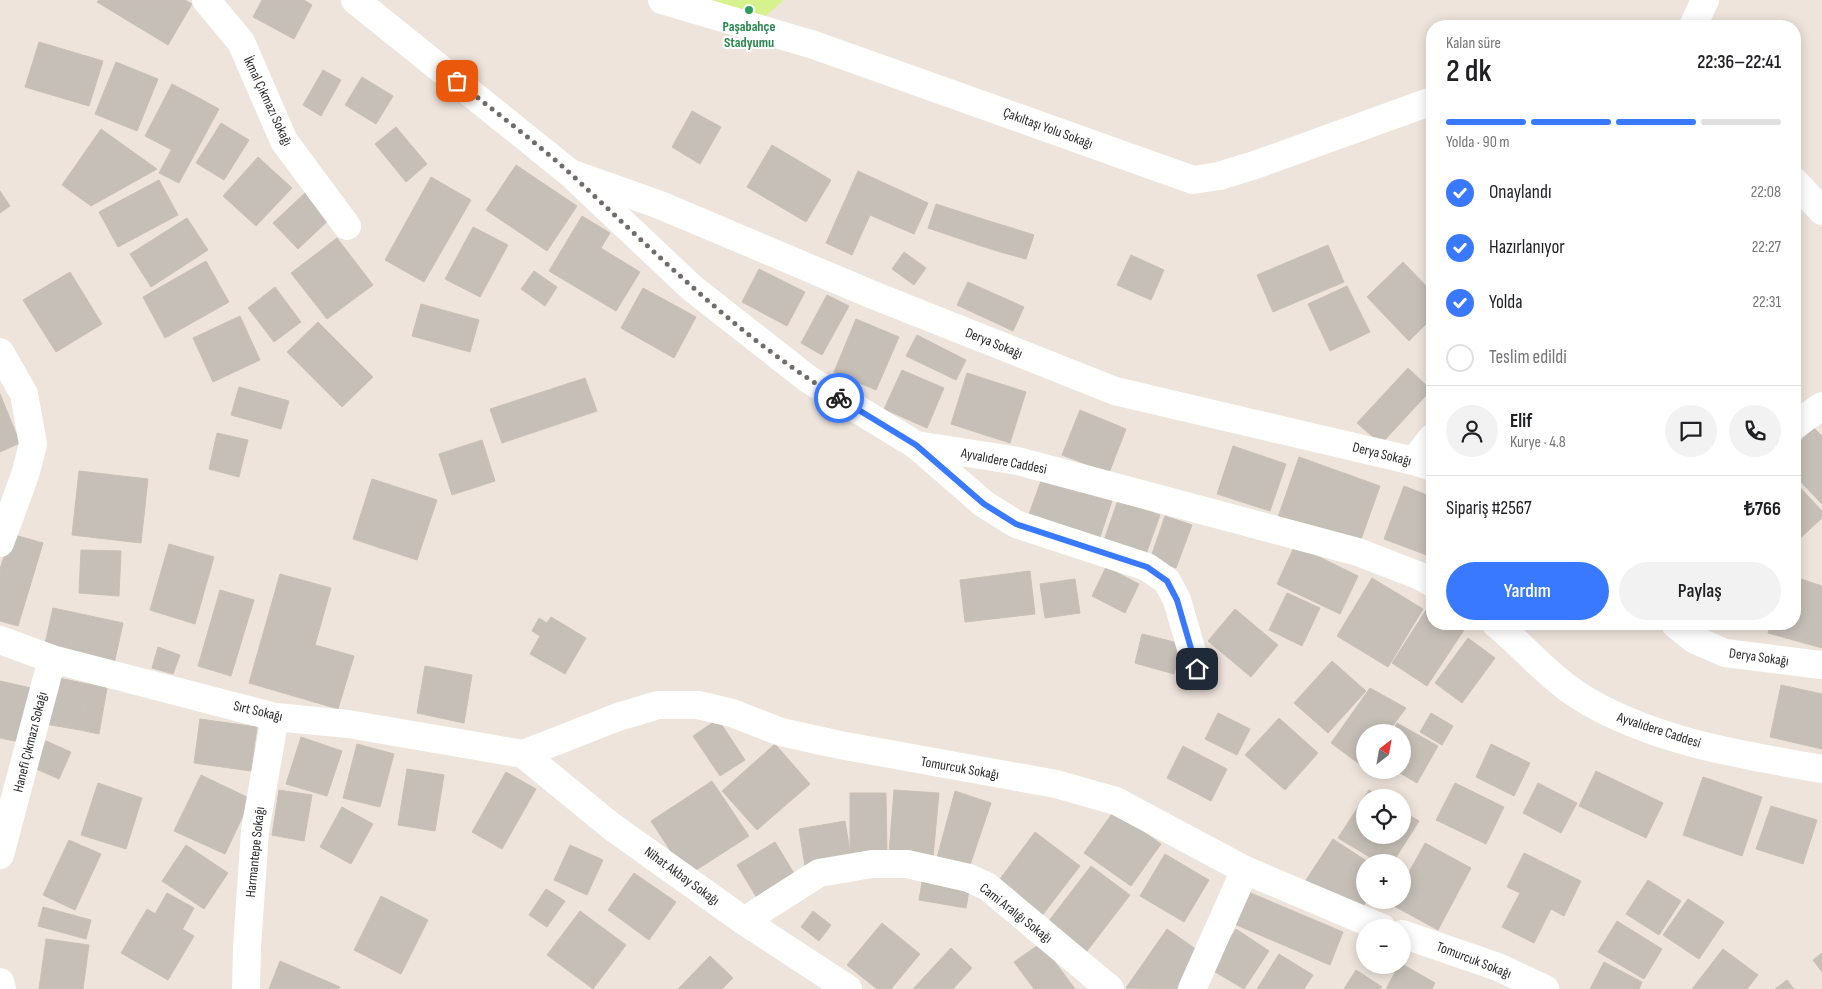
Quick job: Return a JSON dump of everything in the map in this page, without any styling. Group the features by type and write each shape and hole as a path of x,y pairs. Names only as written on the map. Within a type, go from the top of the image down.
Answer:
{"street":[{"name":"İkmal Çıkmazı Sokağı","path":"206,0 241,42 284,141 347,226"},
{"name":"Ayvalıdere Caddesi","path":"355,0 570,173 692,288 808,379 916,445 1028,464 1358,552 1426,580"},
{"name":"Çakıltaşı Yolu Sokağı","path":"662,0 814,45 1194,180 1219,176 1258,164 1426,103"},
{"path":"1696,20 1705,0"},
{"name":"Derya Sokağı","path":"570,173 660,205 873,295 1115,391 1423,464"},
{"path":"1801,188 1822,211"},
{"path":"0,352 24,394 33,444 0,543"},
{"path":"1801,421 1822,406"},
{"path":"916,445 984,504 1016,524 1147,567 1167,581 1177,600 1197,669"},
{"name":"Ayvalıdere Caddesi","path":"1503,630 1576,694 1616,716 1648,729 1735,754 1822,769"},
{"name":"Derya Sokağı","path":"1682,630 1695,640 1725,653 1822,665"},
{"name":"Sırt Sokağı","path":"0,640 52,659 275,717 348,724 523,754"},
{"name":"Hanefi Çıkmazı Sokağı","path":"0,855 52,659"},
{"name":"Tomurcuk Sokağı","path":"523,754 618,717 658,705 698,705 732,713 781,732 1056,784 1116,800 1245,870 1361,919"},
{"name":"Harmantepe Sokağı","path":"246,989 255,830 275,717"},
{"name":"Nihat Akbay Sokağı","path":"523,754 611,826 744,921 848,989"},
{"name":"Cami Aralığı Sokağı","path":"744,921 820,873 872,864 907,864 969,878 988,887 1110,989"},
{"path":"1192,989 1245,870"},
{"name":"Tomurcuk Sokağı","path":"1411,937 1498,967 1544,989"},
{"path":"0,982 2,989"}],"green space":[{"name":"Paşabahçe Stadyumu","path":"691,0 784,0 761,20"}],"building":[{"path":"99,0 185,0 192,4 168,45 97,2"},
{"path":"262,0 304,0 312,5 294,39 253,17"},
{"path":"39,42 103,61 89,106 25,87"},
{"path":"116,62 158,79 137,131 95,114"},
{"path":"323,70 341,80 321,116 303,105"},
{"path":"362,77 393,96 376,124 345,105"},
{"path":"172,84 199,98 172,150 145,136"},
{"path":"199,98 219,109 179,183 159,173"},
{"path":"692,111 721,127 700,164 672,147"},
{"path":"221,123 249,140 224,180 196,163"},
{"path":"396,127 427,164 406,182 375,144"},
{"path":"101,129 157,169 91,206 62,185"},
{"path":"772,145 831,180 806,222 747,187"},
{"path":"258,157 292,188 256,226 223,196"},
{"path":"516,165 577,206 547,251 486,210"},
{"path":"858,171 928,203 914,234 870,215 852,255 826,243"},
{"path":"431,177 471,200 424,282 385,260"},
{"path":"159,180 178,215 118,247 99,212"},
{"path":"0,191 10,206 0,213"},
{"path":"306,192 331,218 298,249 273,223"},
{"path":"936,204 989,221 981,246 928,228"},
{"path":"582,216 610,233 601,248 573,231"},
{"path":"187,218 208,250 151,287 130,254"},
{"path":"989,221 1012,228 1004,253 981,246"},
{"path":"473,227 508,245 480,297 445,279"},
{"path":"1012,228 1034,235 1026,259 1004,253"},
{"path":"573,231 640,272 616,311 549,271"},
{"path":"337,238 373,285 327,319 291,273"},
{"path":"1328,245 1344,282 1273,312 1257,275"},
{"path":"904,252 926,268 914,285 892,269"},
{"path":"1131,255 1164,270 1151,300 1117,285"},
{"path":"206,261 229,302 165,338 143,297"},
{"path":"1403,262 1426,286 1426,324 1409,341 1367,297"},
{"path":"759,269 805,292 787,326 742,302"},
{"path":"534,271 557,287 545,306 521,289"},
{"path":"70,272 102,324 56,352 23,300"},
{"path":"968,282 1024,307 1013,331 957,305"},
{"path":"1347,286 1370,332 1330,351 1308,304"},
{"path":"275,287 301,322 274,342 248,308"},
{"path":"643,288 696,317 674,358 621,328"},
{"path":"827,295 849,306 822,355 801,343"},
{"path":"421,304 479,320 470,352 412,336"},
{"path":"240,316 260,360 213,382 193,338"},
{"path":"856,319 899,337 876,390 834,372"},
{"path":"318,322 373,377 342,407 287,352"},
{"path":"917,335 966,360 956,380 906,356"},
{"path":"1408,368 1426,385 1426,395 1381,444 1357,423"},
{"path":"902,370 944,388 927,428 884,409"},
{"path":"967,373 1026,392 1010,443 951,424"},
{"path":"585,378 597,411 502,443 490,409"},
{"path":"239,387 289,401 281,429 231,415"},
{"path":"0,394 20,443 0,452"},
{"path":"1080,410 1126,429 1109,473 1062,455"},
{"path":"1814,428 1822,436 1822,504 1801,482 1801,440"},
{"path":"217,433 248,440 239,477 209,469"},
{"path":"482,440 495,481 452,495 439,454"},
{"path":"1233,446 1286,464 1270,511 1217,494"},
{"path":"1299,457 1380,486 1359,545 1278,517"},
{"path":"79,471 148,479 141,543 72,535"},
{"path":"1042,478 1112,501 1099,540 1028,517"},
{"path":"372,479 437,500 417,560 353,539"},
{"path":"1404,486 1426,495 1426,555 1384,539"},
{"path":"1801,488 1822,511 1822,518 1801,537"},
{"path":"1118,500 1160,515 1145,557 1103,543"},
{"path":"1165,516 1192,525 1176,568 1150,560"},
{"path":"11,534 43,543 18,626 0,621 0,569"},
{"path":"169,544 214,557 195,624 150,610"},
{"path":"1295,545 1358,576 1340,614 1277,584"},
{"path":"81,550 121,551 119,596 79,593"},
{"path":"1106,567 1139,584 1125,613 1092,596"},
{"path":"1030,571 1035,614 965,622 960,580"},
{"path":"280,574 331,588 315,645 354,656 338,709 249,683"},
{"path":"1372,578 1423,609 1388,667 1337,636"},
{"path":"1075,579 1080,613 1045,618 1040,584"},
{"path":"1801,579 1822,586 1822,648 1768,633 1769,630 1801,630"},
{"path":"220,590 254,600 231,676 198,666"},
{"path":"1287,593 1320,608 1302,646 1269,630"},
{"path":"53,608 123,623 114,664 44,648"},
{"path":"1235,609 1278,645 1251,677 1208,641"},
{"path":"1426,610 1426,630 1464,630 1427,686 1392,663"},
{"path":"551,617 586,638 565,674 530,654 540,636 532,631 539,618 547,623"},
{"path":"1142,634 1182,644 1174,674 1135,663"},
{"path":"1468,638 1495,658 1462,703 1435,683"},
{"path":"158,647 180,655 173,674 152,668"},
{"path":"1332,661 1366,691 1328,733 1294,703"},
{"path":"425,666 472,675 464,723 417,713"},
{"path":"54,677 88,684 80,730 45,724"},
{"path":"0,681 31,688 19,742 0,738"},
{"path":"88,684 107,688 99,734 80,730"},
{"path":"1781,685 1822,694 1822,749 1770,737"},
{"path":"1370,688 1406,708 1394,724 1356,724 1356,762 1331,743"},
{"path":"1218,713 1250,729 1237,755 1205,739"},
{"path":"1431,713 1453,726 1442,745 1420,732"},
{"path":"1279,718 1318,753 1285,790 1245,755"},
{"path":"200,719 257,727 251,771 194,763"},
{"path":"718,719 745,760 720,776 693,736"},
{"path":"1411,731 1438,746 1417,783 1410,779"},
{"path":"301,737 342,751 327,796 286,784"},
{"path":"46,741 71,752 59,779 34,768"},
{"path":"357,744 394,754 380,807 343,798"},
{"path":"775,744 810,784 757,830 722,791"},
{"path":"1491,744 1530,763 1514,796 1476,777"},
{"path":"1183,746 1227,769 1211,801 1167,778"},
{"path":"407,769 444,775 435,831 398,825"},
{"path":"1596,771 1663,803 1646,838 1579,806"},
{"path":"506,772 536,789 502,849 472,832"},
{"path":"201,775 251,799 225,854 174,831"},
{"path":"1703,777 1762,797 1742,856 1683,835"},
{"path":"712,781 749,836 687,876 651,821"},
{"path":"98,783 142,798 126,849 81,835"},
{"path":"1455,783 1504,807 1486,844 1436,820"},
{"path":"1538,783 1577,803 1561,833 1523,813"},
{"path":"279,790 312,795 304,841 272,835"},
{"path":"894,790 939,793 933,857 889,853"},
{"path":"955,791 991,803 968,871 937,858"},
{"path":"850,793 886,793 887,854 850,854"},
{"path":"1771,806 1817,820 1803,864 1756,849"},
{"path":"342,807 373,824 351,864 320,847"},
{"path":"1356,810 1356,844 1404,844 1398,854 1365,854 1338,838"},
{"path":"1114,811 1161,844 1131,886 1084,853"},
{"path":"1411,816 1419,821 1411,834"},
{"path":"845,821 851,858 805,866 799,829"},
{"path":"1035,832 1080,866 1041,917 997,883"},
{"path":"1333,839 1356,854 1356,909 1361,909 1358,914 1306,880"},
{"path":"69,840 101,854 75,910 43,895"},
{"path":"775,842 795,875 757,898 737,865"},
{"path":"1425,843 1471,868 1438,930 1399,909 1411,909 1411,869"},
{"path":"186,845 228,873 204,909 162,881"},
{"path":"570,845 603,860 587,895 554,880"},
{"path":"1524,853 1581,881 1564,916 1551,909 1534,943 1502,927 1520,893 1507,887"},
{"path":"1165,854 1209,880 1184,922 1140,896"},
{"path":"1091,866 1130,895 1084,955 1045,926"},
{"path":"634,873 676,902 649,940 608,910"},
{"path":"923,876 970,885 966,908 919,900"},
{"path":"1648,880 1681,901 1659,935 1626,914"},
{"path":"546,889 565,901 547,927 529,915"},
{"path":"1246,891 1343,932 1330,965 1232,923"},
{"path":"167,893 194,908 182,930 155,914"},
{"path":"381,896 428,920 401,974 354,950"},
{"path":"1688,899 1724,922 1699,959 1663,935"},
{"path":"43,907 91,920 86,939 38,926"},
{"path":"147,909 194,936 168,980 121,953"},
{"path":"580,911 626,945 593,989 547,955"},
{"path":"813,911 831,925 819,941 801,927"},
{"path":"1617,921 1662,949 1644,979 1598,952"},
{"path":"882,923 920,954 891,989 877,989 847,965"},
{"path":"1167,929 1203,954 1181,989 1126,988"},
{"path":"1236,929 1269,951 1244,989 1210,969"},
{"path":"46,939 89,945 83,989 39,989"},
{"path":"1041,943 1075,989 1034,989 1014,962"},
{"path":"951,948 972,968 953,989 913,989"},
{"path":"1723,949 1758,975 1747,989 1692,989"},
{"path":"1822,953 1822,972 1813,960"},
{"path":"1279,954 1313,975 1304,989 1257,989"},
{"path":"710,956 733,978 722,989 678,989"},
{"path":"280,961 340,987 338,989 269,989"},
{"path":"1604,962 1642,982 1639,989 1590,989"},
{"path":"1411,969 1435,983 1432,989 1386,989 1394,974 1411,974"},
{"path":"1356,970 1356,974 1362,974 1382,987 1380,989 1344,989"},
{"path":"1787,980 1794,989 1775,989"}],"way so far":[{"path":"457,81 570,173 692,288 808,379 839,398"}],"place":[{"name":"Paşabahçe Stadyumu","path":"749,10"}],"route":[{"path":"839,398 916,445 984,504 1016,524 1147,567 1167,581 1177,600 1197,669"}]}
